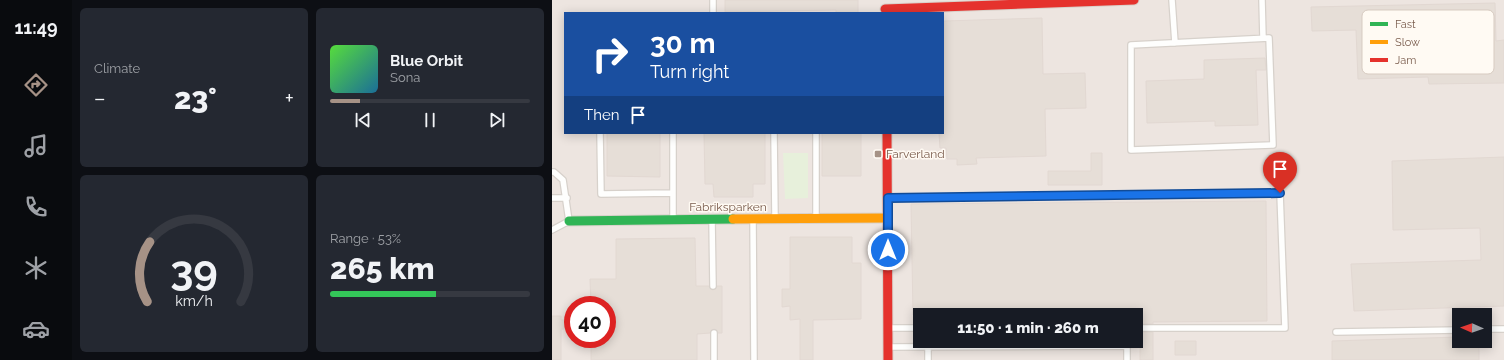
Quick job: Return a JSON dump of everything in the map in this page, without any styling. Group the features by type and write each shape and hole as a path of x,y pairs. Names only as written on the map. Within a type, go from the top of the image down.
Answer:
{"street":[{"path":"885,7 1134,0"},
{"path":"887,134 888,360"},
{"name":"Fabriksparken","path":"569,221 887,218"}],"lane":[{"path":"713,0 713,12"},
{"path":"1172,0 1175,43"},
{"path":"1262,0 1263,38"},
{"path":"1263,38 1269,38 1273,145 1131,150 1131,45 1263,38"},
{"path":"600,134 601,194 673,193"},
{"path":"673,134 674,220"},
{"path":"774,134 775,219"},
{"path":"816,134 816,218"},
{"path":"552,172 563,180 567,198 569,221 552,230"},
{"path":"888,198 1280,193 1285,328 1143,328"},
{"path":"552,198 567,198"},
{"path":"712,219 713,286"},
{"path":"753,219 754,360"},
{"path":"888,328 913,328"},
{"path":"1492,329 1504,329"},
{"path":"1336,332 1452,330"},
{"path":"714,333 714,360"},
{"path":"888,347 913,348"},
{"path":"928,348 928,360"},
{"path":"1127,348 1127,360"}],"shaded area":[{"path":"552,0 1504,0 1504,360 552,360"}],"green space":[{"path":"783,153 808,153 808,198 785,199"}],"building":[{"path":"725,0 858,0 858,12 836,12 836,10 725,12"},
{"path":"1495,3 1496,41 1504,40 1504,83 1429,84 1428,77 1358,79 1356,30 1312,31 1311,7"},
{"path":"1042,18 1043,74 1085,73 1086,108 1045,109 1046,156 976,158 977,164 957,165 957,159 947,159 946,148 940,148 939,134 944,134 944,21"},
{"path":"1265,58 1266,70 1256,70 1258,125 1215,126 1215,121 1147,123 1146,81 1204,79 1204,60"},
{"path":"607,134 660,134 660,177 607,176"},
{"path":"704,134 765,134 765,184 753,184 753,197 714,197 713,184 705,184"},
{"path":"822,134 861,134 861,176 822,176"},
{"path":"1091,153 1102,153 1102,185 1048,185 1048,171 1091,171"},
{"path":"1504,157 1504,306 1354,311 1351,264 1481,260 1480,228 1393,230 1392,161"},
{"path":"1266,201 1267,321 1153,322 1153,324 1143,324 1143,308 913,308 913,315 911,204"},
{"path":"790,237 852,237 852,263 861,263 861,319 813,320 813,360 800,360 800,319 790,320 790,306 782,307 782,289 790,289"},
{"path":"695,238 696,286 709,286 713,290 717,286 722,286 722,333 718,333 714,329 710,333 697,334 697,360 591,360 591,348 616,348 616,296 591,296 590,279 616,279 616,239"},
{"path":"552,316 561,316 561,320 564,320 564,329 561,329 561,360 552,360"},
{"path":"1143,332 1153,332 1153,360 1140,360 1140,348 1143,348"},
{"path":"1452,337 1452,348 1479,348 1479,360 1332,360 1332,341"},
{"path":"1175,341 1196,341 1196,355 1175,355"}],"traffic: fast":[{"path":"569,221 733,219"}],"traffic: slow":[{"path":"733,219 887,218"}],"traffic: jam":[{"path":"885,9 1134,0"},
{"path":"887,134 888,360"}],"place":[{"name":"Farverland","path":"878,154"}],"route":[{"path":"888,250 888,198 1280,193"}]}
